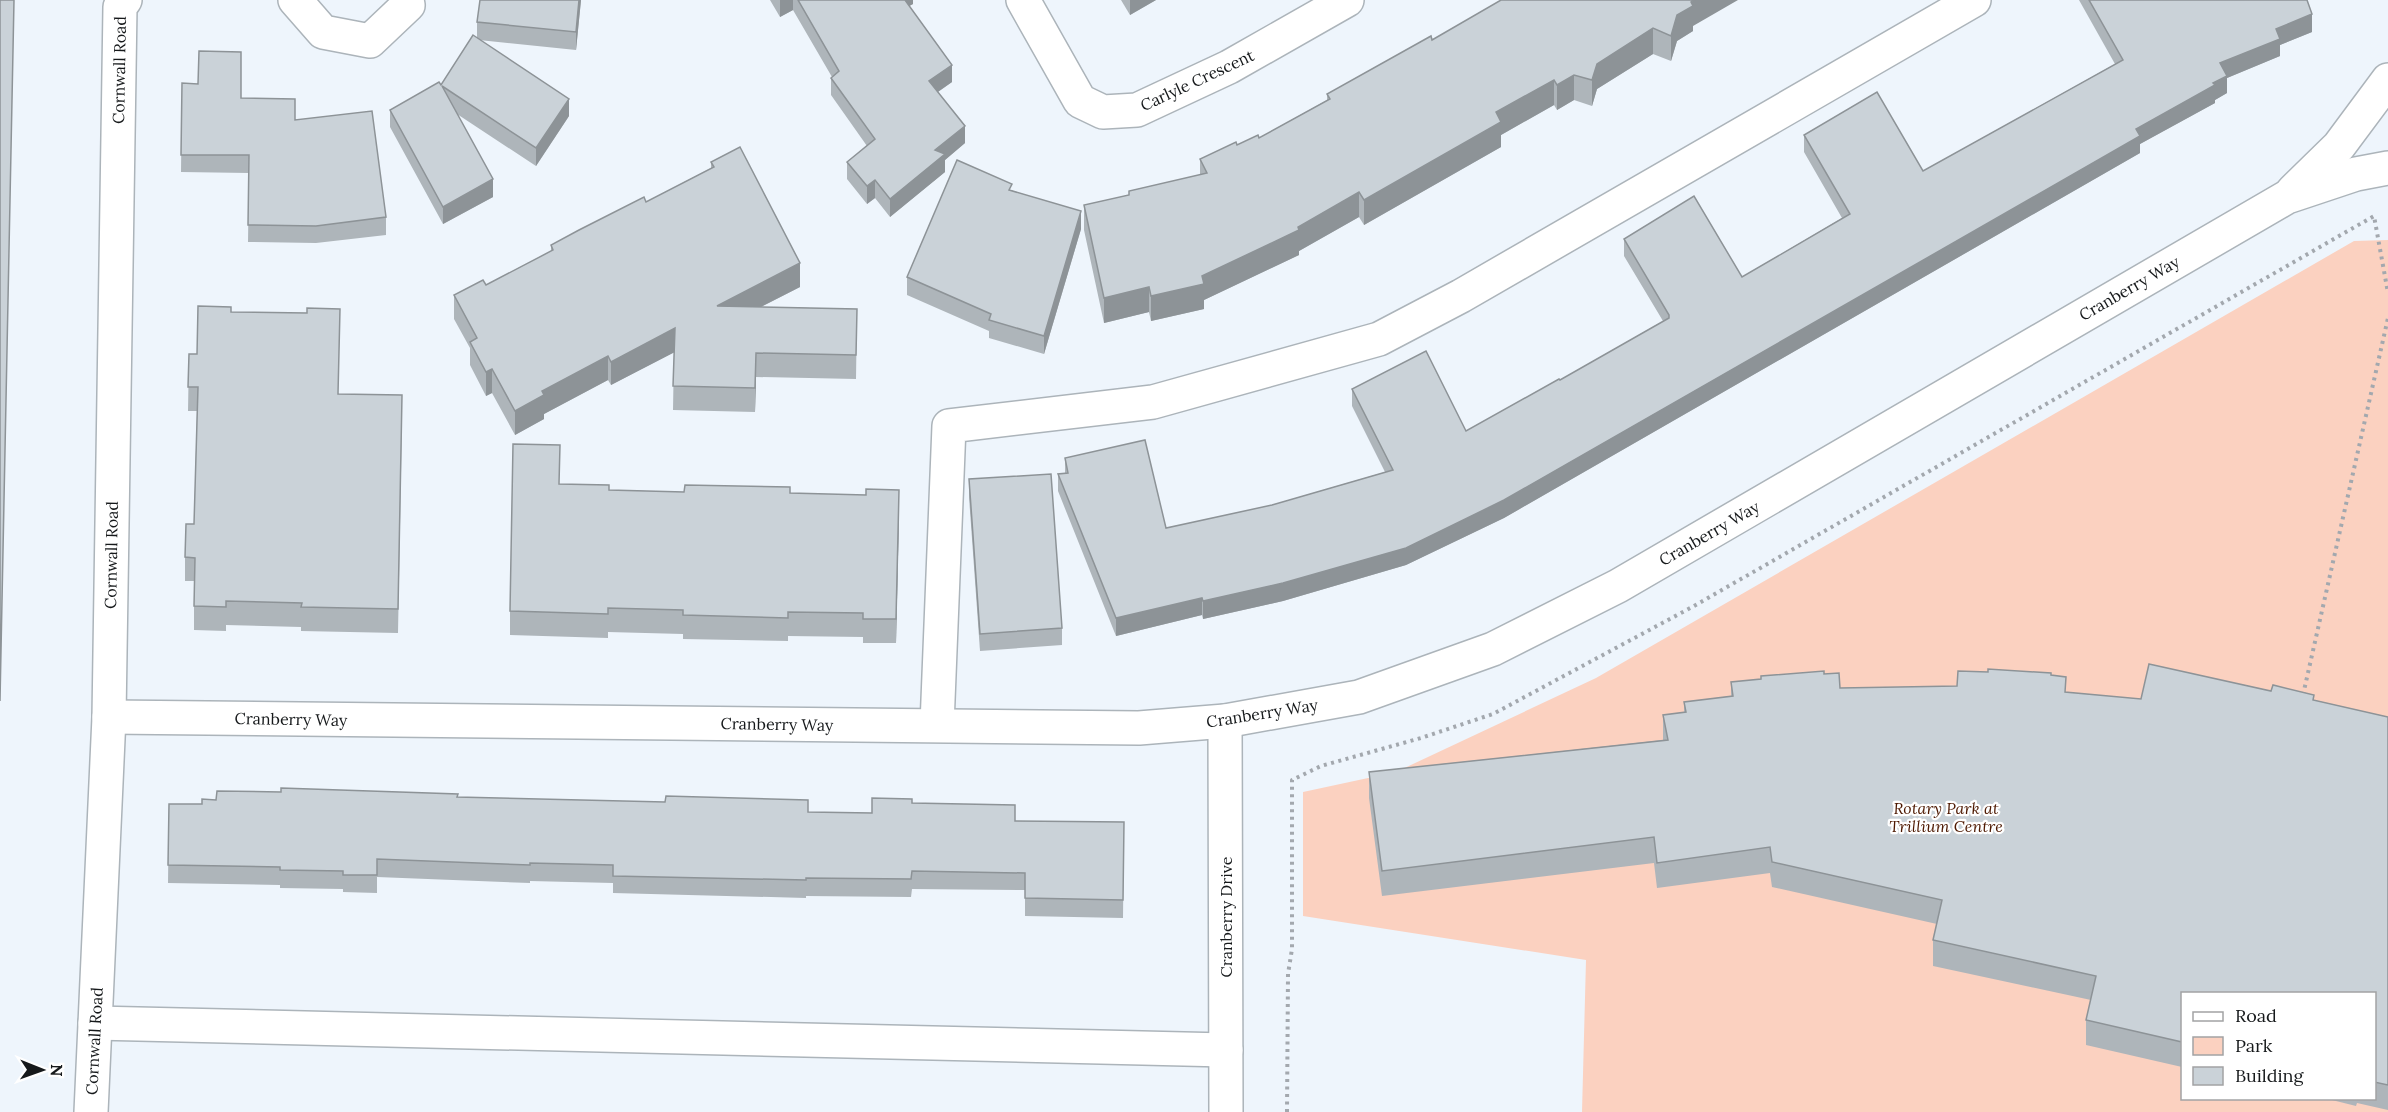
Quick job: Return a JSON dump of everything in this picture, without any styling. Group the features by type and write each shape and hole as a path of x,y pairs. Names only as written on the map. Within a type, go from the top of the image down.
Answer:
{"street":[{"name":"Cornwall Road","path":"91,1112 109,717 120,7 125,0"},
{"path":"295,0 323,32 370,41 408,5 407,0"},
{"name":"Carlyle Crescent","path":"1023,0 1080,101 1103,112 1137,110 1229,68 1347,0"},
{"path":"937,725 949,426 1153,402 1379,339 1471,290 1974,0"},
{"name":"Cranberry Way","path":"2287,197 2338,146 2388,81"},
{"name":"Cranberry Way","path":"109,717 1139,728 1225,721 1359,697 1493,649 1618,586 2287,197 2356,174 2388,168"},
{"name":"Cranberry Drive","path":"1225,721 1226,1112"},
{"path":"95,1023 1226,1050"}],"path":[{"path":"1287,1112 1288,974 1292,949 1292,780 1321,766 1421,738 1493,714 1694,606 2374,216 2388,293"},
{"path":"2300,706 2388,318"}],"green space":[{"name":"Rotary Park at Trillium Centre","path":"2388,240 2388,1112 1582,1112 1586,960 1303,916 1303,792 1396,772 1596,678 2354,241"}],"building":[{"path":"0,0 14,0 0,701"},
{"path":"480,0 579,0 576,32 477,22"},
{"path":"798,0 905,0 952,65 929,81 965,126 935,150 945,154 890,199 875,180 867,186 847,162 875,139 831,78 839,71"},
{"path":"1501,0 1694,0 1691,2 1693,6 1677,15 1671,36 1653,28 1597,64 1592,80 1574,75 1557,85 1554,80 1496,112 1501,122 1364,200 1359,192 1298,227 1299,230 1202,276 1204,284 1151,296 1149,287 1104,298 1084,205 1129,195 1129,191 1207,173 1200,159 1236,142 1237,145 1258,135 1259,138 1330,99 1327,94 1431,36 1432,40"},
{"path":"2089,0 2307,0 2312,14 2276,29 2280,39 2220,63 2227,76 2136,129 2140,136 1504,500 1406,548 1283,583 1203,601 1202,598 1116,618 1058,474 1068,473 1065,458 1145,440 1166,528 1272,505 1393,470 1352,389 1426,351 1466,431 1669,318 1624,239 1694,196 1742,277 1850,214 1804,135 1877,92 1923,171 2123,60"},
{"path":"473,35 569,99 536,148 442,86 493,179 443,207 390,110 439,82 441,85"},
{"path":"199,51 241,52 241,98 295,99 295,120 372,111 386,217 316,226 248,225 249,155 181,155 182,83 198,84"},
{"path":"740,147 800,263 717,306 857,309 856,355 756,353 755,388 673,386 675,328 611,362 608,356 542,391 544,395 515,411 492,369 486,372 470,342 477,338 454,295 483,280 486,285 553,250 551,245 579,230 644,197 646,202 714,167 711,162"},
{"path":"957,160 1012,184 1009,190 1081,211 1044,336 989,320 991,314 907,277"},
{"path":"198,306 231,307 231,312 307,313 307,308 340,309 338,394 402,395 398,609 301,607 302,603 226,601 226,607 194,606 195,558 185,557 186,524 194,524 198,387 188,387 189,354 197,354"},
{"path":"513,444 560,445 559,484 609,485 609,490 684,492 685,485 790,487 790,493 866,495 866,489 899,490 896,619 863,619 863,613 788,612 788,618 683,615 683,610 608,608 608,614 510,611"},
{"path":"1051,474 1062,628 980,634 969,479"},
{"path":"2149,664 2271,691 2273,685 2314,695 2313,700 2388,717 2388,1085 2376,1082 2376,992 2181,992 2181,1042 2086,1020 2096,976 1933,940 1942,900 1772,862 1770,847 1657,863 1654,837 1382,871 1369,772 1668,740 1663,715 1686,712 1684,702 1733,696 1731,682 1761,679 1761,676 1824,671 1824,674 1839,673 1840,688 1957,686 1958,671 1988,672 1988,669 2051,673 2051,675 2066,677 2065,692 2141,699"},
{"path":"281,788 458,794 457,797 665,802 666,796 808,800 808,812 872,813 872,798 912,799 912,803 1015,805 1015,821 1124,822 1123,900 1025,898 1025,873 912,871 911,879 806,878 806,880 613,876 613,865 530,863 530,865 377,859 377,875 343,875 343,871 280,870 280,867 168,865 169,804 202,804 202,799 216,800 217,791 281,792"}]}
